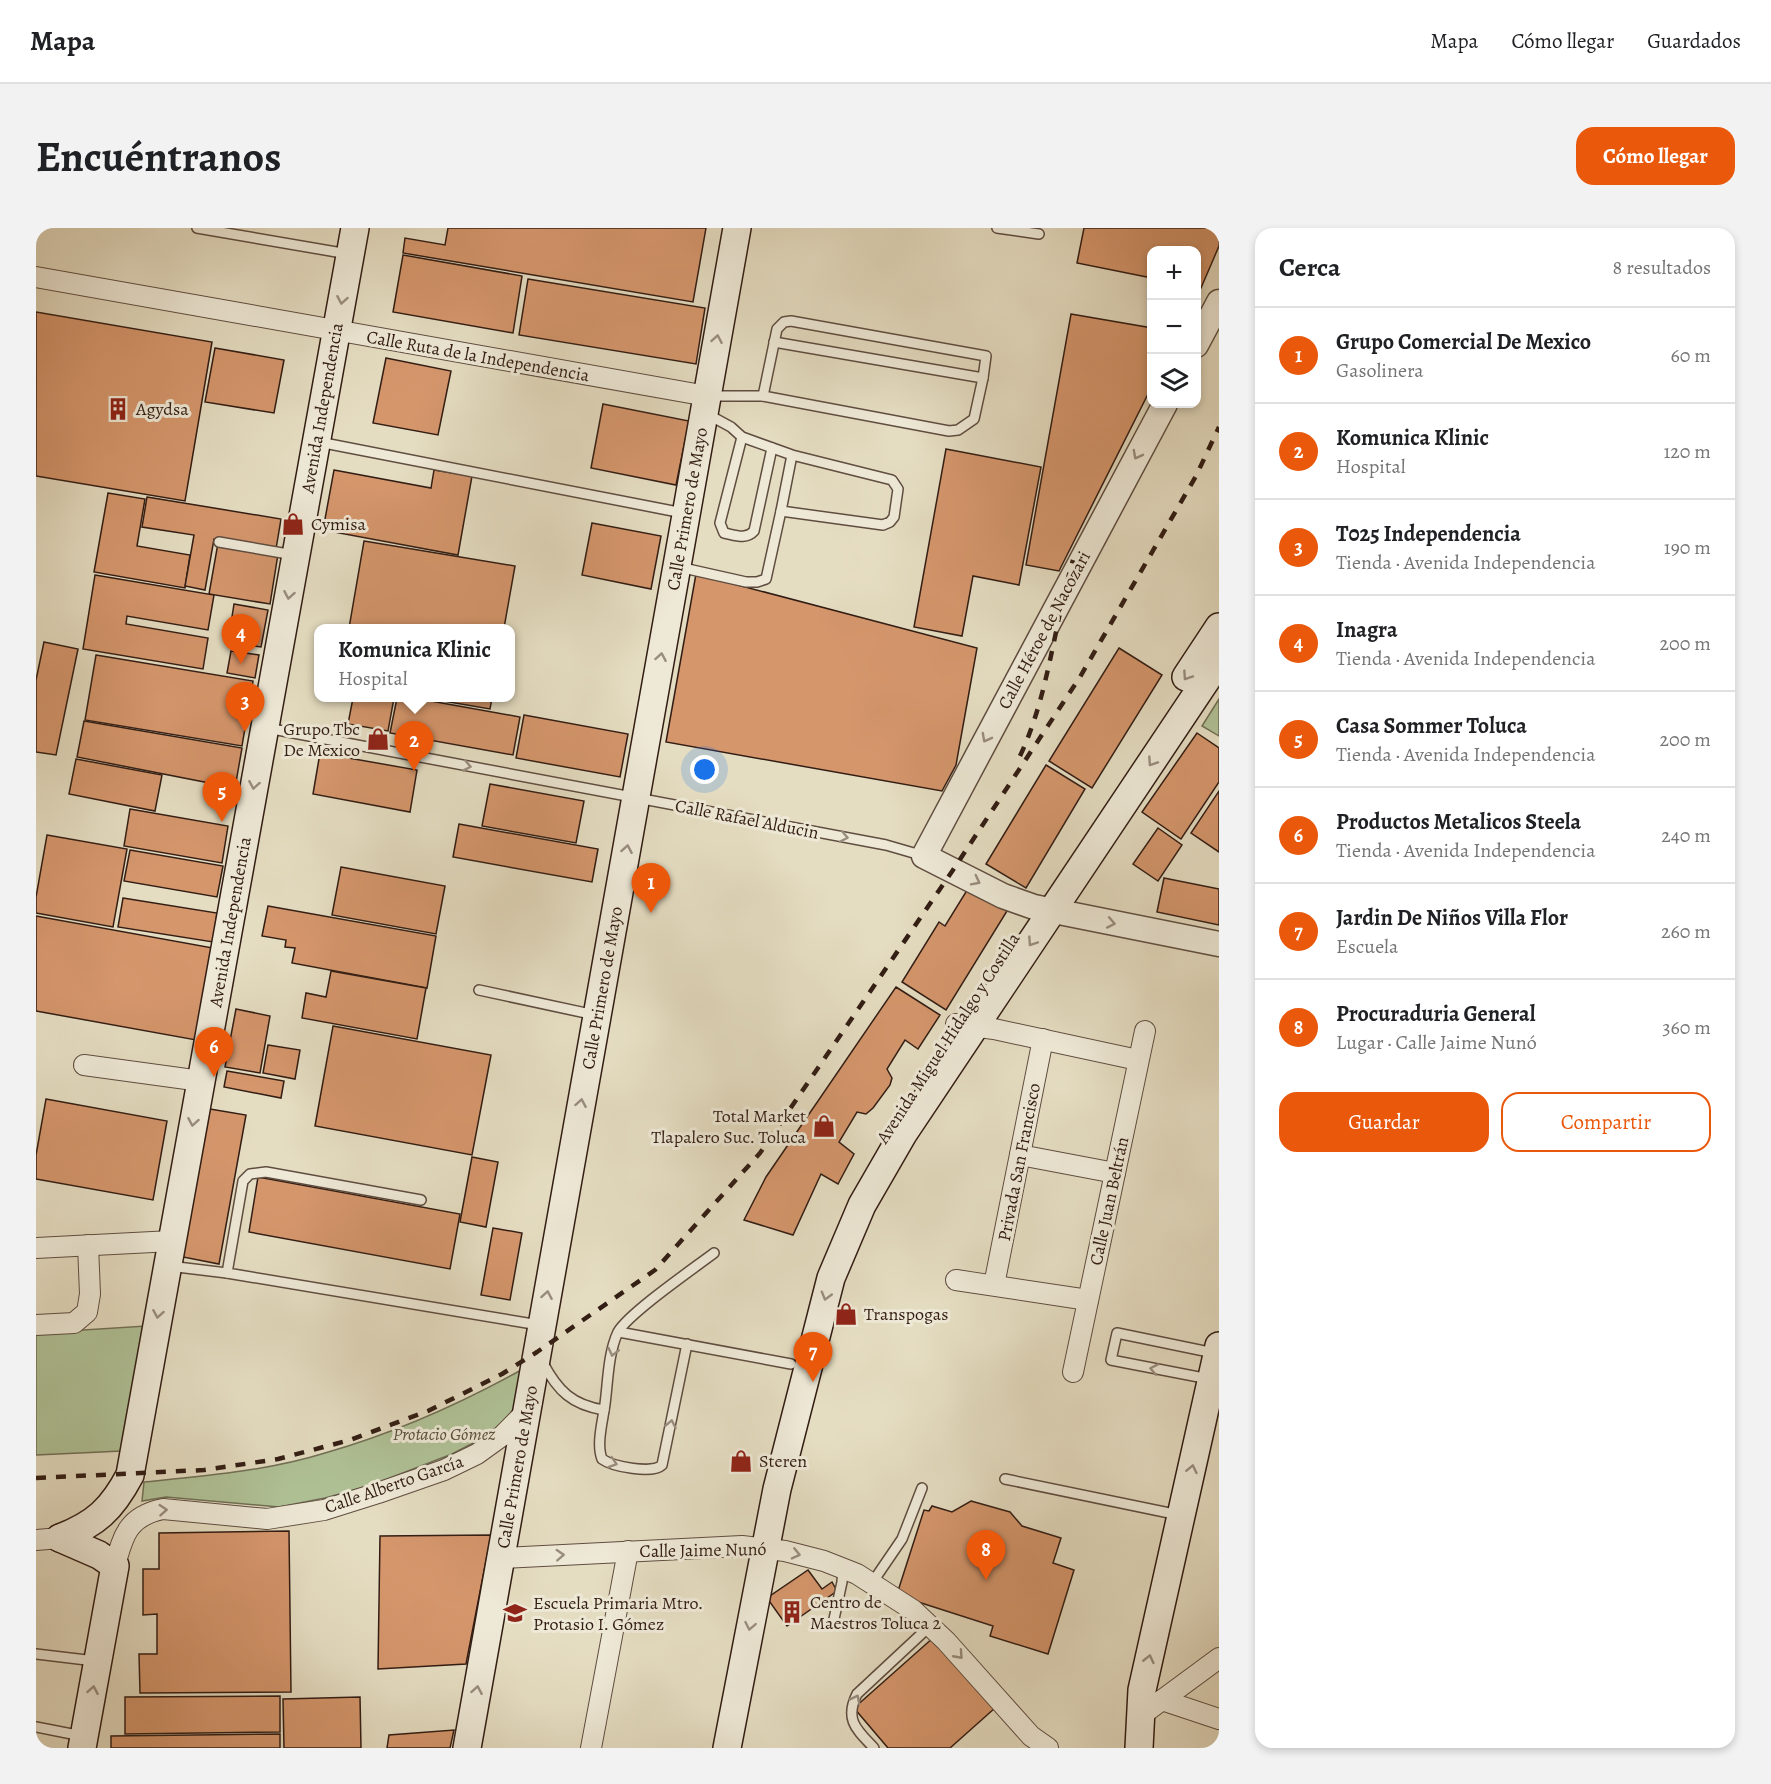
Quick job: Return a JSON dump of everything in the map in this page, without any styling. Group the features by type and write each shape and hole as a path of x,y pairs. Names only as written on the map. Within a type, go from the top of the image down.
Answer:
{"main road":[{"name":"Avenida Independencia","path":"48,1539 82,1530 97,1519 113,1502 130,1475 355,228"},
{"name":"Calle Primero de Mayo","path":"467,1748 737,228"},
{"name":"Avenida Miguel Hidalgo y Costilla","path":"727,1748 777,1489 831,1278 851,1230 878,1174 975,1026 1043,909 1166,723 1219,627"},
{"name":"Avenida Miguel Hidalgo y Costilla","path":"1166,723 1219,661"},
{"name":"Avenida Miguel Hidalgo y Costilla","path":"777,1489 773,1466 774,1444 791,1364 812,1280 838,1214 859,1175 975,1026"},
{"path":"1139,1748 1142,1690 1218,1349"},
{"path":"48,1539 99,1555 118,1555 84,1742"}],"street":[{"name":"Calle Ruta de la Independencia","path":"36,277 336,330 706,404"},
{"path":"1201,337 1219,302"},
{"name":"Calle Héroe de Nacozari","path":"924,856 1163,408"},
{"name":"Calle Rafael Alducin","path":"924,856 1003,896 1043,909 1219,944"},
{"path":"975,1026 1138,1060"},
{"name":"Calle Juan Beltrán","path":"1073,1372 1145,1030"},
{"name":"Privada San Francisco","path":"994,1285 1043,1039"},
{"path":"84,1065 201,1081"},
{"path":"1020,1155 1115,1173"},
{"path":"36,1325 74,1323 87,1312 90,1294 88,1245"},
{"path":"36,1248 88,1245 169,1253"},
{"path":"956,1280 1088,1300"},
{"name":"Calle Alberto García","path":"118,1555 125,1533 135,1521 149,1512 164,1509 267,1519 324,1510 444,1470 477,1454 502,1436 525,1413"},
{"name":"Calle Jaime Nunó","path":"502,1558 713,1547 765,1548 805,1556 843,1568 872,1583 931,1625 1031,1736 1048,1748"},
{"path":"591,1748 628,1551"},
{"path":"1128,1748 1139,1716 1219,1658"},
{"path":"1162,1700 1219,1719"}],"lane":[{"path":"196,228 228,231 350,255"},
{"path":"997,228 1039,234"},
{"path":"706,404 763,396 949,431 958,430 974,419 986,356 791,321 780,325 774,342 763,396"},
{"path":"774,342 983,378"},
{"path":"706,404 742,437 792,455 892,480 898,489 894,517 883,525 782,511"},
{"path":"742,437 720,523 724,532 745,537 751,536 754,531 772,448"},
{"path":"317,441 686,514"},
{"path":"677,566 746,582 765,579 782,511 792,455"},
{"path":"219,542 296,556"},
{"name":"Calle Rafael Alducin","path":"265,728 886,845 924,856"},
{"path":"479,990 597,1015"},
{"path":"227,1273 243,1181 250,1173 266,1172 421,1200"},
{"path":"169,1253 227,1273 542,1325"},
{"path":"687,1344 664,1458 658,1469 648,1470 614,1464 602,1459 600,1447 604,1410 613,1350 619,1332 645,1307 714,1253"},
{"path":"619,1332 791,1364"},
{"path":"1212,1380 1111,1360 1117,1334 1218,1349"},
{"path":"537,1352 551,1378 566,1395 578,1404 604,1410"},
{"path":"1005,1479 1182,1516"},
{"path":"872,1583 902,1539 922,1488"},
{"path":"834,1619 843,1568"},
{"path":"874,1748 853,1723 851,1717 853,1701 857,1694 931,1625"},
{"path":"36,1654 98,1662"},
{"path":"36,1727 84,1742"}],"green space":[{"path":"1219,699 1219,736 1202,726"},
{"path":"146,1326 122,1451 36,1455 36,1333"},
{"name":"Protacio Gómez","path":"523,1369 516,1406 501,1424 479,1440 452,1454 372,1485 325,1498 279,1507 166,1497 142,1501 144,1482 258,1469 325,1453 427,1417"}],"building":[{"path":"448,228 706,228 693,302 403,253 405,238 445,245"},
{"path":"1084,228 1219,228 1219,246 1201,288 1201,246 1147,246 1147,277 1077,263"},
{"path":"403,255 522,276 513,333 393,312"},
{"path":"528,279 705,308 696,364 519,335"},
{"name":"Agydsa","path":"36,312 212,342 185,501 36,476"},
{"path":"1071,314 1147,327 1147,396 1059,571 1026,565"},
{"path":"215,348 284,360 274,413 205,402"},
{"path":"386,358 451,371 438,435 373,423"},
{"path":"603,404 689,421 676,485 591,468"},
{"path":"946,449 1041,467 1019,585 973,576 962,636 914,627"},
{"path":"334,470 431,488 434,470 472,476 458,555 323,530"},
{"path":"108,493 145,499 137,546 190,555 185,588 94,572"},
{"path":"147,497 281,519 276,549 214,539 205,590 185,586 194,535 142,527"},
{"path":"592,523 661,536 651,589 582,575"},
{"path":"364,541 515,566 505,624 350,624"},
{"path":"218,543 278,554 270,604 209,594"},
{"path":"696,574 977,648 956,765 942,791 666,742"},
{"path":"95,575 214,595 208,630 127,616 126,624 208,638 203,669 83,649"},
{"path":"234,604 268,610 261,647 228,642"},
{"path":"44,642 78,649 56,755 36,752 36,680"},
{"path":"1119,648 1162,675 1092,788 1049,761"},
{"path":"231,651 259,655 255,678 227,673"},
{"path":"96,655 253,681 242,746 85,720"},
{"path":"352,702 393,702 388,731 348,724"},
{"path":"396,702 436,702 520,717 513,755 390,733"},
{"path":"449,702 491,702 490,709"},
{"path":"524,715 628,734 620,777 516,758"},
{"path":"84,721 242,748 235,788 77,757"},
{"path":"1197,733 1219,748 1219,782 1181,839 1142,812"},
{"path":"320,753 417,770 410,812 313,794"},
{"path":"76,759 162,775 155,811 69,794"},
{"path":"1046,765 1085,789 1026,888 986,864"},
{"path":"490,784 584,801 576,843 482,826"},
{"path":"1219,791 1219,852 1191,833"},
{"path":"130,809 228,826 222,863 124,846"},
{"path":"459,824 598,849 592,882 453,857"},
{"path":"1158,828 1182,845 1158,881 1133,864"},
{"path":"47,835 127,849 113,927 36,913 36,897"},
{"path":"130,850 223,866 217,897 124,881"},
{"path":"341,867 445,886 436,934 332,915"},
{"path":"1164,878 1219,889 1219,925 1157,912"},
{"path":"969,887 1007,911 946,1010 902,982 939,922 945,926"},
{"path":"123,898 217,913 213,942 118,927"},
{"path":"268,906 436,936 427,988 292,963 295,948 285,947 286,940 262,936"},
{"path":"36,916 213,948 196,1040 36,1011"},
{"path":"331,971 426,988 417,1039 302,1018 306,993 326,997"},
{"path":"896,987 940,1015 918,1049 905,1040 887,1069 892,1078 890,1085 866,1114 857,1112 839,1142 854,1154 838,1184 821,1174 793,1235 744,1220 766,1177"},
{"path":"236,1009 270,1016 260,1073 225,1067"},
{"path":"333,1026 491,1055 472,1155 315,1126"},
{"path":"268,1045 300,1050 295,1079 263,1073"},
{"path":"227,1071 284,1081 281,1098 224,1087"},
{"path":"46,1099 167,1121 153,1200 36,1179 36,1155"},
{"path":"210,1109 246,1115 219,1264 183,1257"},
{"path":"472,1157 498,1162 486,1227 460,1222"},
{"path":"258,1177 460,1214 450,1269 249,1232"},
{"path":"493,1228 522,1233 510,1300 481,1295"},
{"path":"971,1501 1010,1512 1022,1526 1061,1538 1053,1563 1074,1570 1048,1654 990,1636 993,1626 912,1600 898,1591 924,1510 929,1511 932,1506 952,1512"},
{"path":"289,1531 291,1692 140,1693 139,1654 157,1654 157,1614 143,1615 143,1569 159,1569 159,1533"},
{"path":"491,1535 466,1664 378,1669 380,1536"},
{"name":"Centro de Maestros Toluca 2","path":"808,1570 822,1589 832,1582 837,1591 787,1626 767,1598"},
{"path":"934,1637 995,1708 950,1748 888,1748 854,1708"},
{"path":"280,1696 280,1732 125,1734 125,1697"},
{"path":"360,1697 361,1748 284,1748 283,1699"},
{"path":"454,1730 450,1748 387,1748 389,1735"},
{"path":"280,1734 280,1748 111,1748 111,1736"}],"railway":[{"path":"36,1478 204,1470 278,1459 350,1440 428,1411 502,1374 655,1270 760,1153 953,870 1080,677 1196,476 1219,427"},
{"path":"1020,756 1045,684 1073,560"}],"place":[{"name":"Agydsa","path":"118,409"},
{"name":"Cymisa","path":"293,524"},
{"name":"Inagra","path":"241,664"},
{"name":"T025 Independencia","path":"245,732"},
{"name":"Grupo Tbc De Mexico","path":"378,739"},
{"name":"Komunica Klinic","path":"414,771"},
{"name":"Casa Sommer Toluca","path":"222,822"},
{"name":"Grupo Comercial De Mexico","path":"651,913"},
{"name":"Productos Metalicos Steela","path":"214,1077"},
{"name":"Total Market Tlapalero Suc. Toluca","path":"824,1126"},
{"name":"Transpogas","path":"846,1314"},
{"name":"Jardin De Niños Villa Flor","path":"813,1382"},
{"name":"Steren","path":"741,1461"},
{"name":"Procuraduria General","path":"986,1580"},
{"name":"Centro de Maestros Toluca 2","path":"792,1612"},
{"name":"Escuela Primaria Mtro. Protasio I. Gómez","path":"515,1613"}]}
